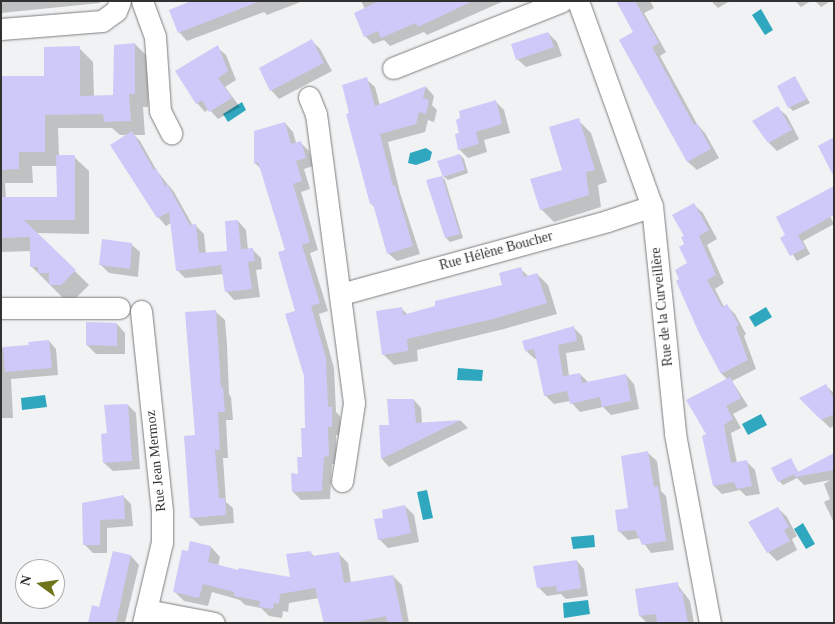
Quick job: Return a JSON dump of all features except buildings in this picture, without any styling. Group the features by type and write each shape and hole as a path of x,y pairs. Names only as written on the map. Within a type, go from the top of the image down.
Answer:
{"street":[{"path":"1,29 102,21 116,11 120,1"},
{"path":"142,1 155,36 160,111 171,133"},
{"path":"392,68 562,1"},
{"name":"Rue de la Curveillère","path":"578,1 652,206 676,434 710,623"},
{"path":"309,97 316,114 354,403 342,481"},
{"name":"Rue Hélène Boucher","path":"341,294 607,221 652,206"},
{"path":"1,308 119,308"},
{"name":"Rue Jean Mermoz","path":"141,311 162,512 162,542 144,616 214,623"}],"water":[{"path":"761,9 773,30 765,35 752,15"},
{"path":"242,102 246,110 228,122 223,114"},
{"path":"426,148 432,152 430,160 416,165 408,163 410,153"},
{"path":"766,307 772,317 755,327 749,317"},
{"path":"458,368 483,370 482,381 457,380"},
{"path":"45,395 47,407 22,410 21,398"},
{"path":"761,414 767,425 748,435 742,424"},
{"path":"427,490 433,518 423,520 417,492"},
{"path":"803,523 815,544 806,549 794,529"},
{"path":"594,535 595,547 573,549 571,537"},
{"path":"588,600 590,614 564,618 563,603"}]}
